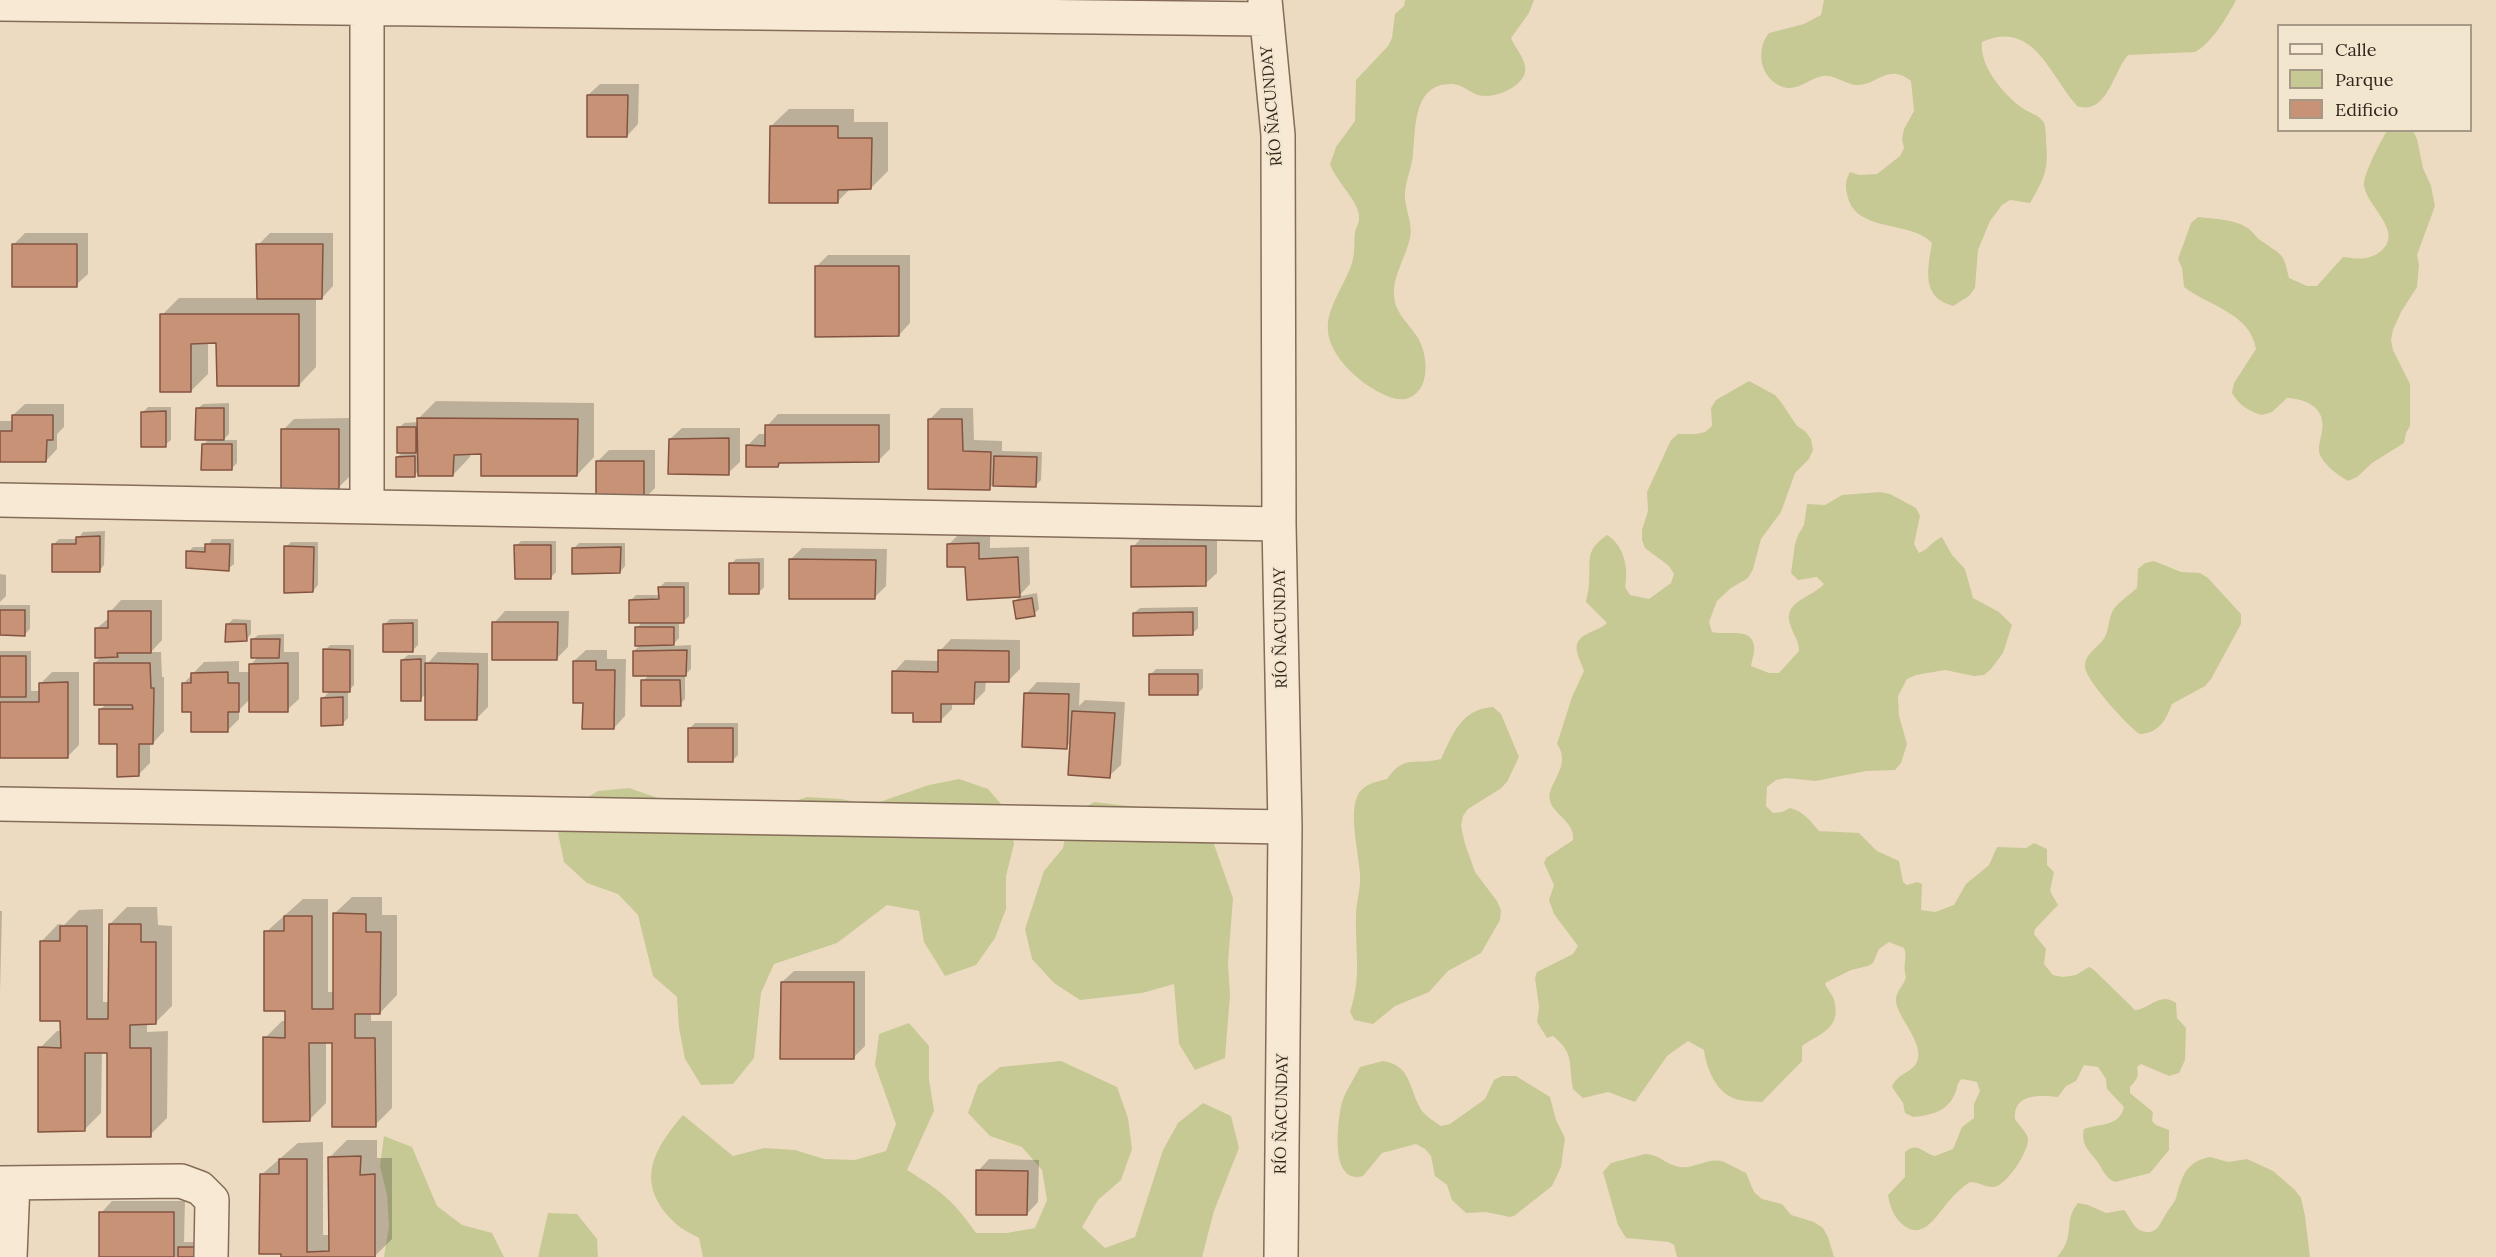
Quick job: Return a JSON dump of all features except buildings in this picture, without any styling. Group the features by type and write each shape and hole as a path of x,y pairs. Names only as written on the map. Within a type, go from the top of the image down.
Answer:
{"street":[{"path":"0,4 1265,9"},
{"path":"366,4 367,507"},
{"name":"RÍO ÑACUNDAY","path":"1265,9 1278,135 1279,524 1284,827 1281,1257"},
{"path":"0,500 1279,524"},
{"path":"0,804 1284,827"},
{"path":"10,1257 6,1183 181,1181 200,1188 212,1200 211,1257"}],"green space":[{"path":"1405,0 1534,0 1529,13 1511,38 1525,66 1525,73 1516,85 1501,93 1484,96 1453,84 1440,85 1430,90 1419,108 1405,192 1411,228 1410,238 1396,280 1394,295 1397,308 1421,345 1426,371 1416,394 1409,398 1398,399 1381,394 1351,371 1337,354 1328,335 1332,307 1352,263 1355,232 1359,222 1356,206 1330,164 1336,147 1355,121 1356,80 1388,46 1392,38 1395,14 1404,6"},
{"path":"1824,0 2236,0 2224,21 2201,48 2195,52 2128,55 2102,99 2096,105 2087,107 2077,106 2039,54 2028,44 2015,38 2000,37 1982,42 1984,60 2000,87 2014,101 2044,123 2046,167 2030,203 2010,200 2002,205 1990,221 1978,250 1975,288 1969,296 1953,306 1942,302 1931,289 1928,272 1932,243 1911,231 1862,217 1854,209 1846,191 1846,181 1850,172 1859,175 1877,174 1900,156 1904,148 1902,139 1904,129 1914,111 1911,81 1903,76 1889,74 1866,84 1854,85 1823,76 1788,88 1775,83 1765,71 1761,55 1769,33 1804,24 1821,15"},
{"path":"2386,132 2414,132 2435,206 2417,255 2419,265 2417,287 2401,312 2391,340 2393,350 2410,384 2410,426 2404,443 2348,481 2328,466 2320,455 2322,423 2321,416 2314,406 2301,400 2287,398 2272,412 2262,415 2252,412 2238,401 2232,393 2234,383 2256,349 2252,337 2237,319 2184,287 2182,268 2178,259 2191,223 2198,217 2231,221 2249,229 2282,256 2289,278 2307,286 2317,286 2343,257 2374,256 2388,242 2388,234 2382,218 2366,194 2364,181 2372,158"},
{"path":"1749,381 1775,395 1797,426 1811,439 1813,450 1809,459 1795,473 1781,512 1761,539 1753,569 1748,578 1731,588 1717,601 1709,622 1712,632 1748,636 1754,646 1751,666 1769,673 1779,673 1799,651 1790,624 1791,610 1799,601 1824,584 1817,577 1798,580 1791,573 1795,544 1804,525 1807,504 1825,505 1842,495 1880,492 1890,494 1916,508 1920,516 1914,544 1919,553 1942,537 1952,555 1965,569 1973,598 1999,612 2012,625 2003,653 1984,675 1974,676 1945,670 1916,675 1907,679 1898,696 1899,716 1907,744 1901,763 1895,770 1866,771 1816,781 1786,778 1776,780 1767,787 1766,806 1773,813 1790,808 1795,810 1806,817 1819,831 1859,833 1877,851 1899,861 1903,882 1907,885 1917,882 1922,884 1921,910 1935,912 1954,905 1966,884 1989,865 1997,847 2026,848 2034,843 2047,849 2047,865 2054,872 2050,891 2058,905 2035,929 2034,934 2046,949 2044,964 2053,975 2063,977 2076,975 2089,967 2093,969 2135,1010 2160,1000 2170,1000 2176,1003 2177,1018 2186,1028 2185,1060 2179,1073 2169,1076 2141,1064 2137,1067 2137,1078 2130,1087 2130,1093 2153,1112 2152,1121 2169,1130 2169,1150 2150,1173 2115,1182 2109,1179 2087,1148 2083,1135 2084,1129 2114,1121 2122,1113 2124,1107 2107,1089 2106,1079 2098,1067 2084,1065 2076,1081 2066,1086 2058,1097 2036,1096 2018,1104 2015,1119 2026,1134 2027,1145 2016,1168 2004,1181 1993,1187 1970,1182 1956,1193 1935,1219 1923,1228 1910,1229 1902,1224 1892,1211 1888,1195 1905,1177 1905,1152 1917,1148 1935,1156 1953,1149 1962,1127 1974,1118 1974,1104 1980,1091 1977,1082 1962,1079 1958,1083 1953,1098 1939,1111 1913,1117 1905,1113 1903,1103 1892,1087 1898,1078 1914,1066 1918,1055 1914,1039 1896,1002 1906,977 1905,951 1904,948 1889,942 1879,949 1873,963 1851,970 1825,983 1834,1000 1836,1010 1832,1024 1802,1046 1802,1061 1762,1102 1737,1099 1724,1092 1712,1076 1704,1050 1688,1041 1667,1056 1635,1102 1608,1092 1583,1098 1573,1089 1565,1048 1553,1036 1547,1038 1537,1022 1539,1007 1535,978 1537,972 1573,954 1578,946 1554,914 1549,900 1554,885 1544,863 1546,858 1573,840 1571,828 1552,806 1550,795 1562,760 1557,744 1572,697 1584,671 1577,646 1582,637 1607,623 1586,602 1590,556 1595,546 1607,535 1618,545 1624,558 1625,587 1630,595 1649,599 1671,583 1674,574 1669,566 1645,548 1642,540 1642,530 1648,511 1647,492 1671,440 1678,434 1705,432 1712,426 1711,408 1716,400"},
{"path":"2154,561 2181,572 2200,573 2208,578 2241,614 2241,624 2205,686 2172,704 2161,725 2157,728 2140,734 2118,713 2092,682 2085,662 2089,654 2105,637 2113,610 2137,588 2138,569 2145,563"},
{"path":"1493,707 1501,714 1519,757 1507,782 1468,809 1463,816 1461,826 1475,872 1501,910 1500,920 1481,953 1448,971 1429,992 1395,1006 1373,1024 1354,1020 1350,1012 1357,975 1356,916 1360,880 1354,824 1357,797 1366,786 1387,779 1393,771 1405,763 1441,759 1459,724 1473,712"},
{"path":"959,779 988,789 1009,813 1014,844 1006,876 1006,909 995,938 976,965 945,976 924,942 919,911 887,905 837,943 774,964 761,993 754,1058 733,1084 701,1085 685,1059 679,1028 677,997 653,976 638,915 618,894 587,883 564,862 558,833 572,807 598,791 629,788 658,798 689,798 718,808 778,807 807,797 841,799 871,805 929,785"},
{"path":"1094,802 1156,809 1211,836 1233,898 1228,963 1230,995 1225,1058 1195,1070 1179,1044 1174,984 1142,993 1080,1000 1054,983 1032,959 1025,929 1044,871 1063,848 1069,818"},
{"path":"909,1023 929,1046 929,1079 934,1111 907,1170 946,1197 976,1233 1007,1233 1035,1228 1047,1200 1042,1170 1022,1147 990,1136 968,1113 978,1085 1000,1067 1061,1061 1117,1087 1128,1118 1132,1149 1121,1180 1098,1200 1082,1227 1105,1248 1135,1237 1163,1150 1178,1123 1203,1103 1231,1116 1239,1148 1214,1211 1202,1257 703,1257 699,1238 672,1220 661,1206 651,1179 652,1166 663,1141 683,1115 733,1156 764,1148 795,1150 824,1159 855,1160 886,1151 896,1124 875,1065 879,1034"},
{"path":"1383,1061 1392,1063 1405,1073 1422,1111 1441,1126 1450,1124 1485,1099 1494,1080 1502,1076 1516,1076 1550,1097 1556,1120 1565,1138 1561,1167 1552,1186 1510,1217 1486,1212 1466,1213 1452,1200 1447,1185 1435,1176 1431,1156 1416,1144 1382,1153 1363,1176 1352,1176 1345,1171 1340,1162 1338,1150 1342,1101 1360,1067"},
{"path":"384,1136 412,1147 437,1206 462,1225 492,1233 504,1257 384,1257 389,1226 387,1195 380,1166"},
{"path":"1645,1154 1680,1167 1716,1160 1746,1173 1754,1192 1762,1199 1782,1204 1791,1215 1814,1222 1823,1228 1834,1257 1677,1257 1674,1245 1669,1242 1626,1238 1618,1225 1603,1172 1611,1163"},
{"path":"2210,1157 2228,1162 2247,1159 2273,1171 2295,1190 2301,1198 2310,1257 2057,1257 2066,1242 2071,1216 2078,1203 2106,1213 2124,1210 2136,1228 2151,1232 2157,1228 2174,1202 2186,1171 2195,1163"},
{"path":"548,1213 577,1214 597,1239 598,1257 538,1257"}]}
